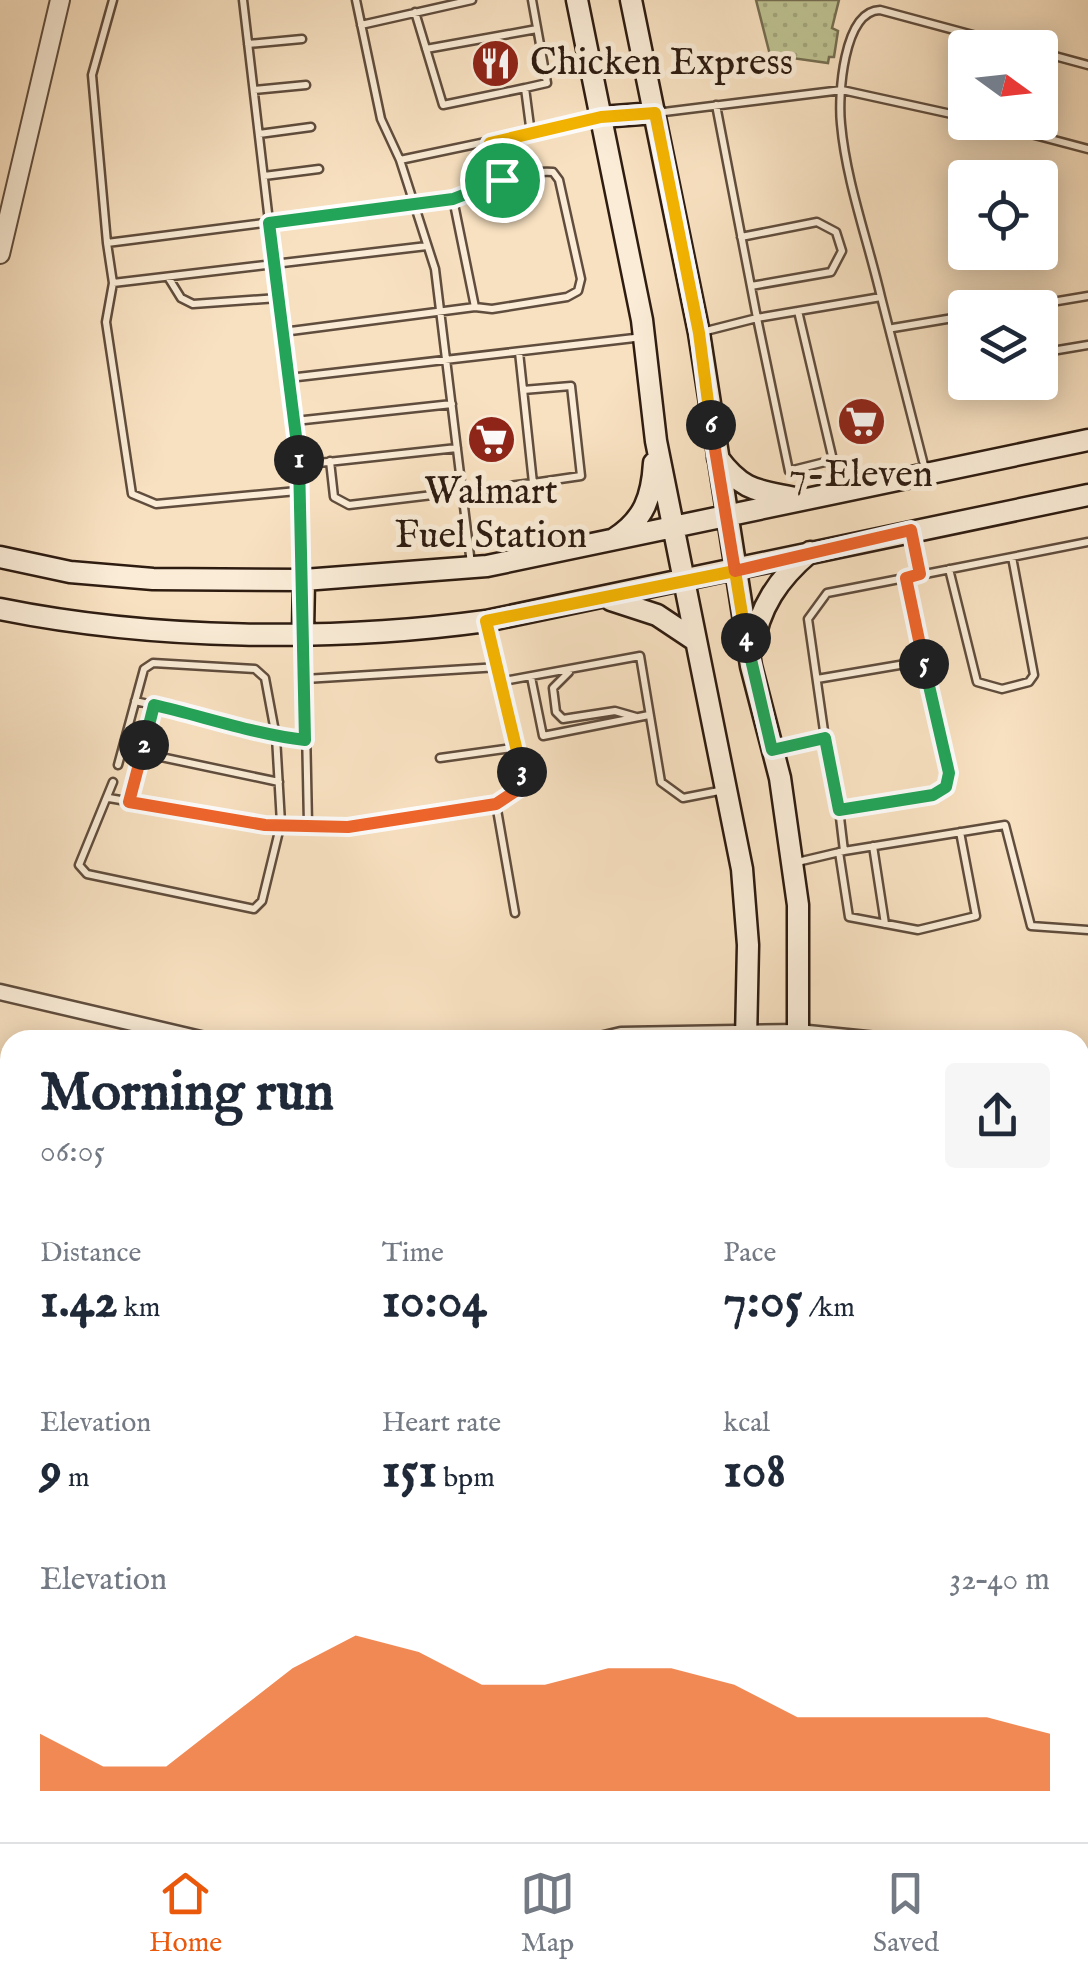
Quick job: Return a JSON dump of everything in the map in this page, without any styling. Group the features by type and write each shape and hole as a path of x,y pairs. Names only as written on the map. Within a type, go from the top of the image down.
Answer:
{"main road":[{"path":"577,0 644,337 656,441 744,899 746,1030"},
{"path":"630,0 699,333 751,666 772,750 792,864 798,905 798,1030"},
{"path":"601,117 655,113"},
{"path":"0,556 70,572 153,579 304,580 472,567 608,543 1088,440"},
{"path":"608,543 630,529 650,497 656,441"},
{"path":"715,454 737,482 752,490 806,500"},
{"path":"0,609 164,629 409,631 486,621 1088,495"},
{"path":"751,666 759,620 768,600 778,582 814,550"},
{"path":"303,632 304,580"},
{"path":"599,598 631,603 696,640"}],"street":[{"path":"0,254 60,0"},
{"path":"0,992 162,1030"}],"lane":[{"path":"113,0 92,75 112,283 106,322 132,494 156,504 298,492"},
{"path":"243,0 300,465 304,580"},
{"path":"356,0 381,119 400,160 427,246 442,315 472,567"},
{"path":"361,25 472,0"},
{"path":"415,12 443,105 547,84 532,0"},
{"path":"926,475 841,126 842,90 854,28 873,10 951,30"},
{"path":"426,49 537,29"},
{"path":"248,44 302,39"},
{"path":"1058,57 1088,65"},
{"path":"254,90 306,85"},
{"path":"525,88 531,134"},
{"path":"655,113 842,90 948,114"},
{"path":"716,104 789,471 833,460 798,311"},
{"path":"400,160 601,117"},
{"path":"259,134 312,127"},
{"path":"1054,140 1088,149"},
{"path":"490,143 502,180"},
{"path":"264,176 320,169"},
{"path":"108,244 413,206 453,199 534,171 553,172 559,180 581,279 578,291 492,309 475,307 442,315 283,332"},
{"path":"453,199 475,307"},
{"path":"741,237 818,222 836,232 842,250 832,272 751,286"},
{"path":"112,283 427,246"},
{"path":"168,277 182,298 194,304 278,298"},
{"path":"1058,301 1088,296"},
{"path":"699,333 756,318 881,297"},
{"path":"892,328 948,319"},
{"path":"288,378 644,337"},
{"path":"1058,350 1088,345"},
{"path":"519,352 533,483"},
{"path":"330,461 334,497 350,505 581,476 571,386 523,390"},
{"path":"294,420 452,404"},
{"path":"300,465 457,448"},
{"path":"911,530 920,574"},
{"path":"960,832 976,916 918,930 848,917 839,810 808,619 827,593 1088,542"},
{"path":"949,569 976,682 1002,689 1029,682 1034,675 1012,556"},
{"path":"839,810 933,795 946,787 949,773 906,578"},
{"path":"109,798 265,825 348,827 496,804 523,786 504,682 486,621"},
{"path":"303,632 308,824"},
{"path":"504,682 640,656 661,782 683,798 726,790"},
{"path":"817,680 923,661"},
{"path":"113,782 83,851 80,864 87,874 254,909 266,893 281,823 276,736 265,678 255,669 152,663 144,669 118,766"},
{"path":"305,679 499,668"},
{"path":"574,670 559,678 553,688 556,712 563,719 616,712 638,717"},
{"path":"531,678 544,736 650,715"},
{"path":"135,701 305,740"},
{"path":"129,802 154,705"},
{"path":"772,750 825,738"},
{"path":"440,758 518,747"},
{"path":"142,752 279,782"},
{"path":"496,804 514,913"},
{"path":"792,864 873,846 1006,825 1031,926 1088,930"},
{"path":"873,846 885,924"}],"green space":[{"path":"756,0 839,0 832,28 838,31 834,57 829,57 828,63 770,55"}],"place":[{"name":"Chicken Express","path":"495,64"},
{"name":"7-Eleven","path":"861,422"},
{"name":"Walmart Fuel Station","path":"491,439"}],"route":[{"path":"502,180 453,199 269,223 300,465 305,740 154,705 129,802 265,825 348,827 496,804 515,795 523,786 504,682 486,621 735,571 751,666 772,750 825,738 839,810 933,795 946,787 949,773 906,578 920,574 911,530 735,571 699,333 655,113 601,117 490,143 502,180"}]}
